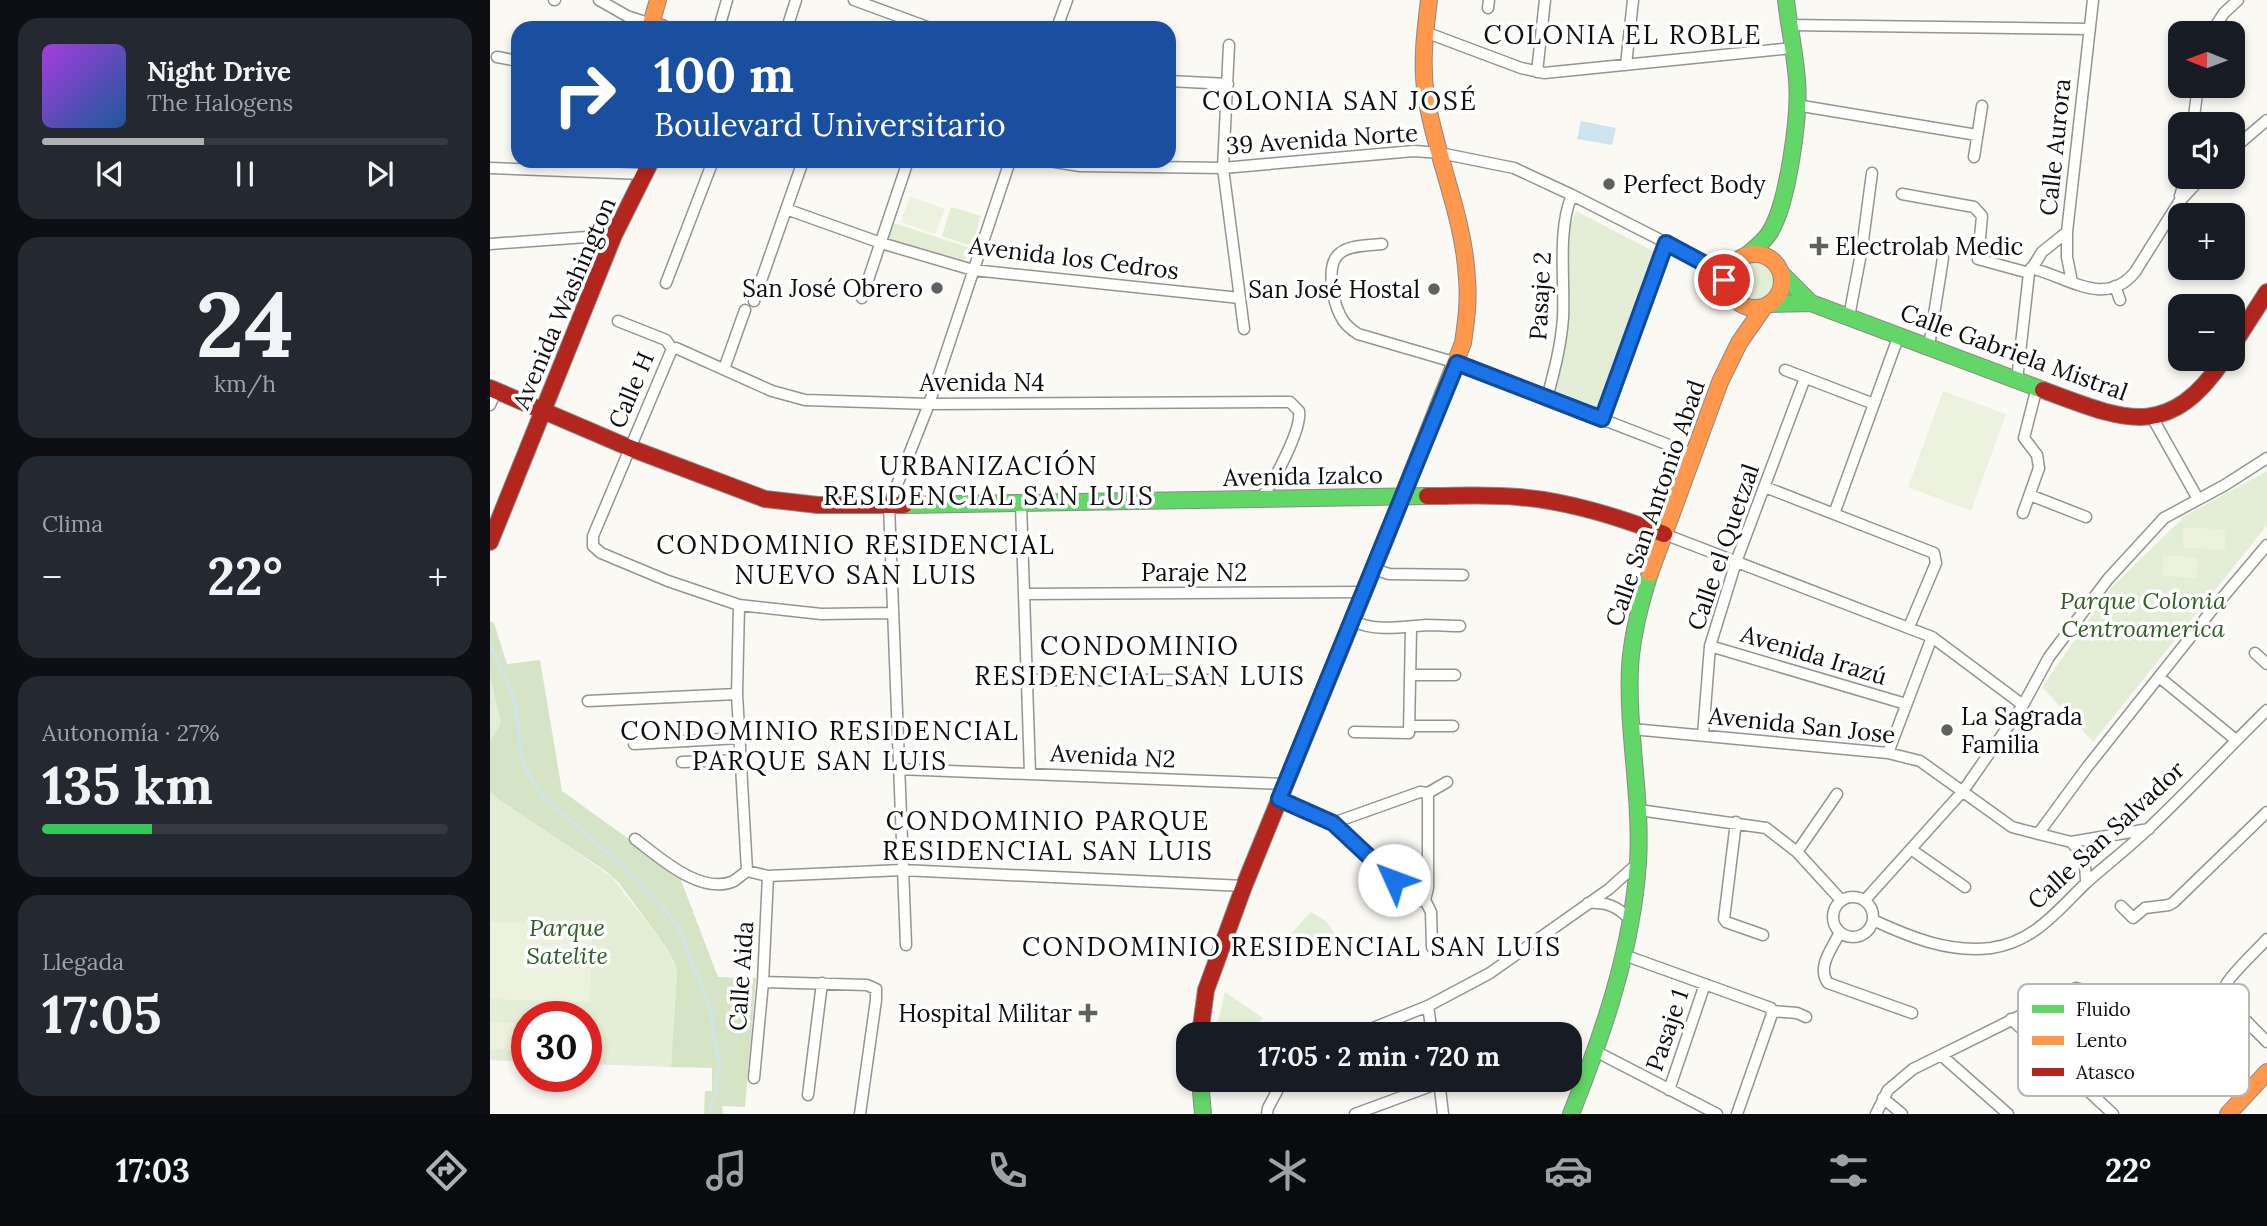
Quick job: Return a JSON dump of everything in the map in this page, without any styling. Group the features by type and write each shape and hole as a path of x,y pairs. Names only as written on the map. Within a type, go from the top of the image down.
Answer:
{"street":[{"path":"599,0 626,16 642,21"},
{"path":"657,21 658,0"},
{"path":"721,21 727,0"},
{"path":"789,21 796,0"},
{"path":"854,0 911,21"},
{"path":"1060,21 1067,0"},
{"path":"1202,1022 1206,990 1244,887 1457,363 1469,317 1469,276 1460,230 1425,94 1425,33 1429,0"},
{"path":"1537,72 1545,0"},
{"path":"1626,65 1634,0"},
{"path":"1778,210 1781,290 1767,306 1746,307 1737,301 1730,289 1731,269 1767,236 1778,210 1792,146 1797,82 1786,0"},
{"name":"Calle Aurora","path":"2030,271 2042,252 2067,232 2093,0"},
{"path":"2219,21 2238,0"},
{"path":"623,21 626,16"},
{"path":"1789,25 2090,29"},
{"path":"1425,33 1521,68 1551,73 1792,48"},
{"path":"1229,45 1223,168 1244,329"},
{"path":"497,57 511,60"},
{"path":"1176,81 1228,83"},
{"path":"1796,105 1977,135"},
{"path":"1974,157 1982,106"},
{"path":"2245,139 2267,120"},
{"name":"39 Avenida Norte","path":"1176,167 1223,168 1414,151 1440,153 1514,168 1700,260 1714,269 1730,289"},
{"path":"490,168 511,167"},
{"name":"Avenida Washington","path":"490,542 614,235 647,168"},
{"path":"666,283 710,168"},
{"path":"754,300 800,168"},
{"path":"862,298 906,168"},
{"path":"906,944 889,505 929,404 1008,168"},
{"path":"1850,317 1872,173"},
{"path":"2179,202 2183,189"},
{"path":"1902,194 1975,208 1982,216 1978,259 2072,282 2097,291 2116,286 2132,276 2179,202 2191,189"},
{"name":"Pasaje 2","path":"1547,398 1561,334 1564,227 1572,195"},
{"name":"Avenida los Cedros","path":"786,208 881,243 973,270 1240,298"},
{"path":"2067,232 2067,257 2072,282"},
{"path":"490,244 614,235"},
{"path":"1602,419 1666,243"},
{"path":"1382,244 1350,248 1334,260 1331,281 1339,314 1348,327 1358,334 1457,363 1692,454"},
{"path":"1744,257 1753,254 1766,256 1780,270"},
{"name":"39 Avenida Norte","path":"1700,260 1719,263 1744,257"},
{"path":"1929,346 1943,258"},
{"name":"Calle Gabriela Mistral","path":"1780,270 1811,303"},
{"path":"2017,380 2030,271"},
{"path":"2116,286 2120,300"},
{"name":"Calle San Antonio Abad","path":"1729,359 1735,327 1730,289"},
{"path":"2245,326 2267,292"},
{"name":"Calle Gabriela Mistral","path":"1767,306 1811,303 2120,416 2152,417 2173,411 2193,399 2216,371"},
{"name":"Calle San Antonio Abad","path":"1571,1114 1597,1052 1623,955 1638,863 1639,810 1630,668 1638,611 1692,454 1729,359 1749,323 1767,306"},
{"path":"724,369 745,310"},
{"name":"Avenida N4","path":"618,321 666,340 672,349 676,348 772,391 805,400 929,404 1290,402 1299,411 1299,423 1269,490 1259,500"},
{"path":"1834,514 1899,335"},
{"name":"Calle H","path":"672,349 593,536 593,546 601,553 668,581 739,605"},
{"path":"1784,370 1874,404"},
{"name":"Calle el Quetzal","path":"1703,735 1710,646 1736,562 1805,378"},
{"path":"2023,513 2039,468 2037,454 2024,438 2037,387"},
{"name":"Avenida Izalco","path":"492,395 544,411 630,448 765,499 818,505 1495,495 1583,506 1664,534 1932,637 2023,705"},
{"path":"2152,417 2198,499"},
{"path":"1865,900 1963,791 2023,705 2049,657 2108,579 2164,518 2225,485 2267,458"},
{"path":"1765,487 1934,553 1936,564 1909,627"},
{"path":"2030,495 2086,517"},
{"path":"1021,504 1030,773"},
{"path":"2038,834 2158,677 2267,545"},
{"path":"1374,569 1389,574 1463,575"},
{"name":"Paraje N2","path":"1025,594 1364,592"},
{"path":"747,871 737,694 739,605 821,614 892,613"},
{"path":"1353,621 1367,626 1460,626"},
{"path":"1409,729 1411,628"},
{"path":"1888,753 1932,637"},
{"name":"Avenida Irazú","path":"1710,646 1906,704"},
{"path":"2255,653 2267,664"},
{"path":"1410,675 1455,675"},
{"path":"2158,677 2236,740"},
{"path":"1027,680 1221,680"},
{"path":"588,701 737,694"},
{"name":"Calle San Salvador","path":"1873,920 1910,938 1961,948 1992,948 2022,938 2048,922 2086,883 2149,829 2267,710"},
{"path":"1354,732 1453,726"},
{"name":"Avenida San Jose","path":"1632,729 1888,753 1920,761 2012,827 2071,842 2149,829"},
{"path":"634,744 739,738"},
{"path":"682,762 740,760"},
{"name":"Avenida N2","path":"898,769 1030,773 1282,792"},
{"path":"1333,823 1420,792 1428,793 1447,782"},
{"path":"1282,792 1333,823 1414,899 1425,900"},
{"path":"1428,793 1428,888 1425,900 1431,912 1432,947"},
{"path":"1797,852 1837,794"},
{"path":"1639,810 1766,828 1797,852 1841,900"},
{"path":"2121,906 2133,918 2145,908 2169,905 2267,812"},
{"path":"1736,822 1724,919 1763,935"},
{"path":"635,839 685,876 703,882 733,881 747,871 768,876 902,870 1244,887"},
{"path":"2071,842 2081,852 2086,867 2086,883"},
{"path":"1912,850 1965,887"},
{"path":"1387,1022 1428,1006 1490,973 1622,879 1638,863"},
{"name":"Calle Aida","path":"754,1078 763,982 768,876"},
{"path":"1853,896 1865,900 1872,911 1873,920 1869,929 1862,935 1848,936 1840,932 1834,923 1833,913 1841,900 1853,896"},
{"path":"1588,903 1607,904 1624,913 1630,920"},
{"path":"1840,932 1823,967 1828,983 1912,1013"},
{"path":"2228,984 2267,939"},
{"path":"1623,955 1771,1009 1806,1017"},
{"path":"763,982 867,985 876,989 860,1114"},
{"path":"808,1095 822,983"},
{"name":"Pasaje 1","path":"1668,1090 1705,984"},
{"path":"1428,1006 1430,1022"},
{"path":"1737,1114 1771,1009"},
{"path":"1876,1114 1883,1098 1905,1074 2018,1016"},
{"path":"2011,1019 2018,1026"},
{"path":"2249,1023 2267,1042"},
{"path":"1597,1052 1717,1114"},
{"path":"1941,1055 2007,1114"},
{"path":"2249,1091 2267,1072"},
{"path":"1201,1092 1203,1114"},
{"path":"1267,1114 1277,1092"},
{"path":"1355,1114 1411,1092"},
{"path":"1440,1092 1443,1114"},
{"path":"2094,1096 2113,1114"},
{"path":"2228,1114 2245,1096"},
{"path":"1883,1098 1902,1114"}],"green space":[{"path":"910,196 945,209 935,234 901,222"},
{"path":"951,207 981,216 972,246 942,236"},
{"path":"1576,211 1655,252 1599,408 1553,390 1568,314 1569,229"},
{"path":"888,221 970,248 963,264 882,240"},
{"path":"1756,260 1765,261 1772,266 1777,273 1777,291 1772,298 1765,303 1756,304 1747,303 1740,298 1735,291 1734,282 1735,273 1740,266 1747,261"},
{"path":"1943,391 2006,414 1971,511 1908,487"},
{"name":"Parque Colonia Centroamerica","path":"2267,471 2267,525 2093,742 2042,687 2111,588 2185,516"},
{"path":"2183,528 2225,529 2225,549 2183,548"},
{"path":"2163,556 2198,557 2197,578 2162,576"},
{"path":"490,621 494,623 507,664 540,660 562,791 679,875 718,977 756,978 745,1107 722,1106 723,1114 704,1114 705,1091 712,1091 712,1068 671,1067 677,973 668,950 619,883 490,791 490,741 501,723 490,676"},
{"path":"490,676 501,723 490,741"},
{"name":"Parque Satelite","path":"490,791 612,877 668,950 677,973 671,1067 602,1065 602,1001 511,1001 511,1061 490,1060"},
{"path":"1311,912 1326,921 1335,934 1316,955 1290,935"},
{"path":"490,922 592,926 590,1001 490,999"},
{"path":"1225,992 1263,1018 1259,1022 1218,1022"},
{"path":"490,1022 511,1023 511,1050 490,1049"}],"water":[{"path":"1581,121 1616,128 1612,145 1577,139"}],"waterway":[{"path":"490,644 514,697 523,764 543,797 624,867 662,906 679,929 710,1008 719,1063 715,1093 710,1105 712,1114"}],"traffic: fast":[{"path":"1747,255 1765,239 1776,219 1791,158 1797,114 1797,80 1786,0"},
{"path":"1782,274 1811,303"},
{"path":"1770,304 1811,303 2043,390"},
{"path":"904,505 1427,496"},
{"path":"1571,1114 1614,991 1623,960 1635,895 1639,839 1630,667 1637,620 1650,573"},
{"path":"1201,1092 1203,1114"}],"traffic: slow":[{"path":"652,21 658,0"},
{"path":"1386,538 1463,343 1467,311 1467,279 1461,233 1426,96 1424,48 1429,0"},
{"path":"1755,254 1774,262 1782,281 1774,300 1755,308 1736,300 1728,281 1736,262 1755,254"},
{"path":"1650,573 1720,382 1739,343 1764,307"},
{"path":"2249,1091 2267,1072"},
{"path":"2228,1114 2245,1096"}],"traffic: jam":[{"path":"490,542 614,235 648,168"},
{"path":"2245,326 2267,292"},
{"path":"2043,390 2098,409 2143,417 2163,413 2183,403 2214,371"},
{"path":"490,388 630,448 765,499 818,505 904,505"},
{"path":"1427,496 1495,496 1556,502 1664,534"},
{"path":"1202,1022 1206,990 1244,886 1386,538"}],"place":[{"name":"Perfect Body","path":"1609,184"},
{"name":"Electrolab Medic","path":"1819,246"},
{"name":"San José Obrero","path":"937,288"},
{"name":"San José Hostal","path":"1434,289"},
{"name":"La Sagrada Familia","path":"1947,730"},
{"name":"Hospital Militar","path":"1088,1013"}],"district":[{"name":"COLONIA EL ROBLE","path":"1623,34"},
{"name":"COLONIA SAN JOSÉ","path":"1340,100"},
{"name":"URBANIZACIÓN RESIDENCIAL SAN LUIS","path":"989,480"},
{"name":"CONDOMINIO RESIDENCIAL NUEVO SAN LUIS","path":"856,559"},
{"name":"CONDOMINIO RESIDENCIAL SAN LUIS","path":"1140,660"},
{"name":"CONDOMINIO RESIDENCIAL PARQUE SAN LUIS","path":"820,745"},
{"name":"CONDOMINIO PARQUE RESIDENCIAL SAN LUIS","path":"1048,835"},
{"name":"CONDOMINIO RESIDENCIAL SAN LUIS","path":"1292,946"}],"route":[{"path":"1394,880 1333,823 1279,799 1457,363 1602,419 1666,243 1700,260 1724,280"}]}
